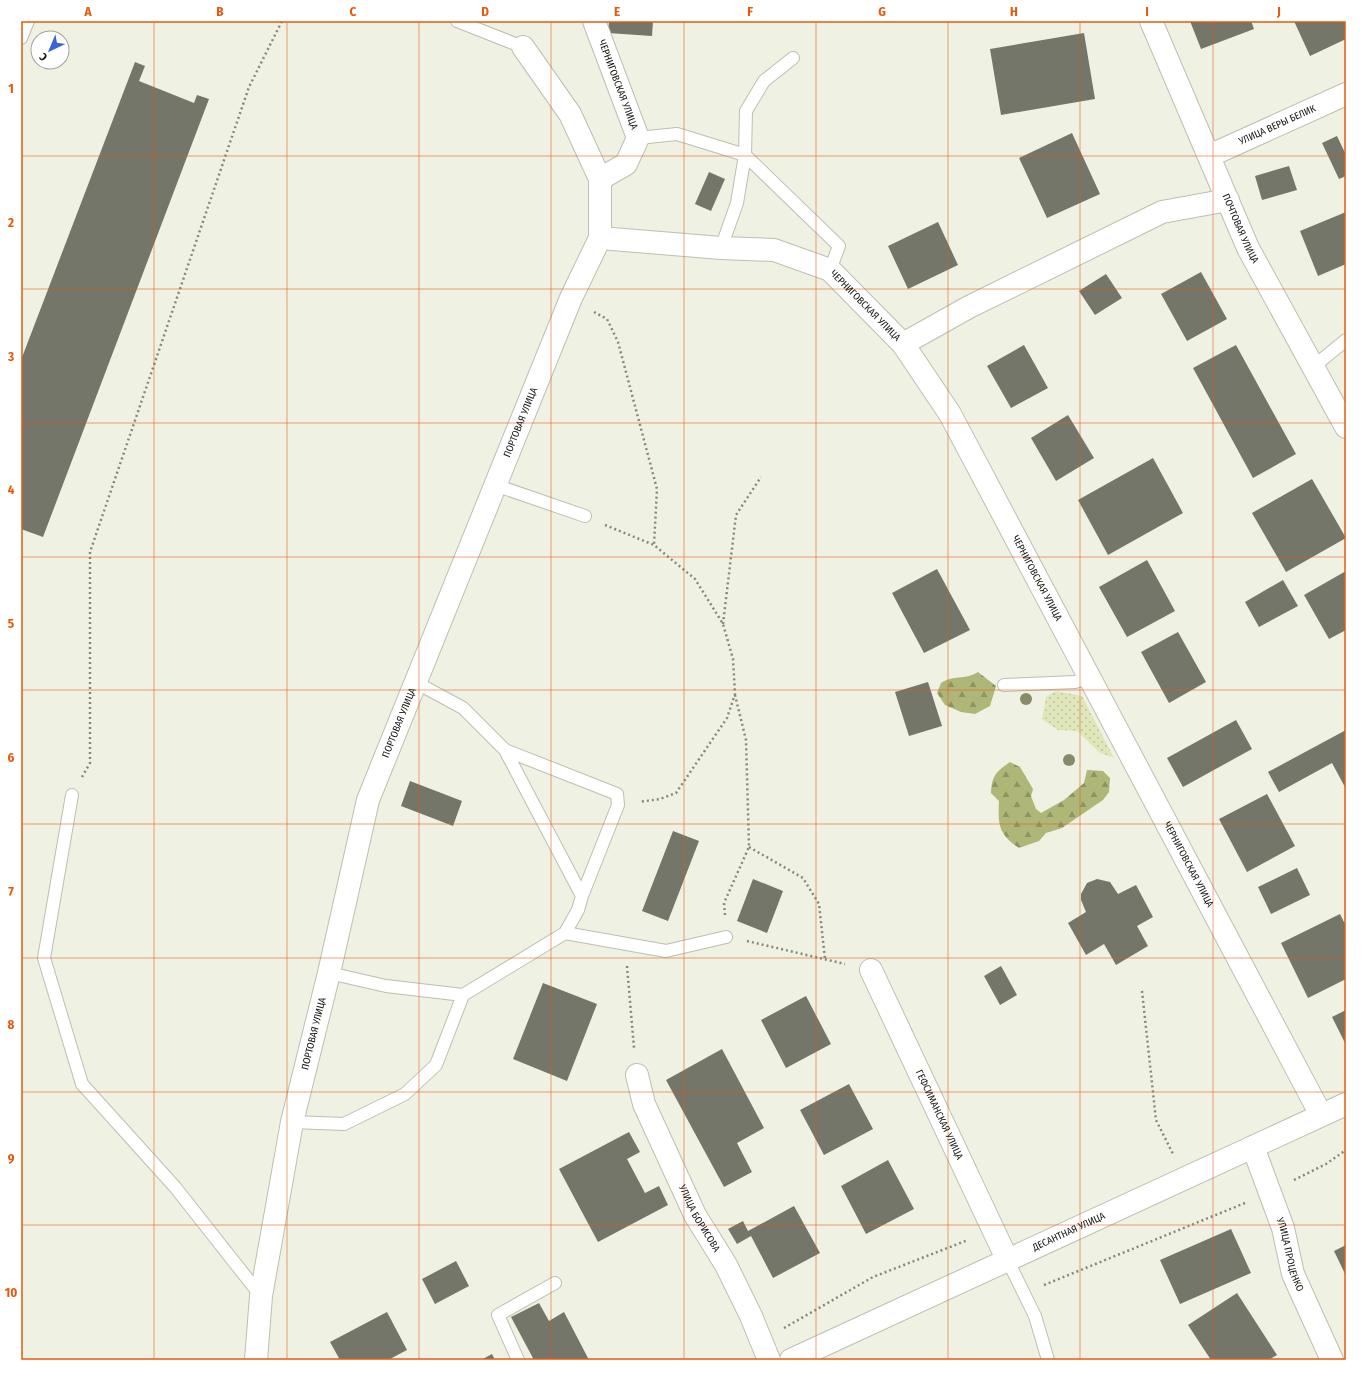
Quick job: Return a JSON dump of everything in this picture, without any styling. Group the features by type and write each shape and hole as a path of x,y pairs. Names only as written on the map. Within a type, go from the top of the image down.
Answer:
{"street":[{"name":"ЧЕРНИГОВСКАЯ УЛИЦА","path":"594,21 638,138 626,164 600,180"},
{"name":"ПОЧТОВАЯ УЛИЦА","path":"1151,21 1248,248 1346,427"},
{"name":"ПОРТОВАЯ УЛИЦА","path":"256,1360 261,1296 292,1122 329,973 368,800 571,298 600,238 600,180 570,114 523,47"},
{"name":"УЛИЦА ВЕРЫ БЕЛИК","path":"1209,156 1346,94"},
{"path":"903,344 969,307 1162,212 1228,200"},
{"name":"ЧЕРНИГОВСКАЯ УЛИЦА","path":"600,238 721,248 774,250 830,270 903,344 950,414 1321,1115"},
{"name":"ГЕФСИМАНСКАЯ УЛИЦА","path":"871,970 1007,1259"},
{"name":"УЛИЦА БОРИСОВА","path":"637,1075 644,1104 695,1215 726,1265 751,1316 765,1350"},
{"name":"ДЕСАНТНАЯ УЛИЦА","path":"791,1360 1007,1259 1346,1104"},
{"name":"УЛИЦА ПРОЦЕНКО","path":"1253,1147 1283,1228 1293,1274 1332,1360"}],"lane":[{"path":"21,38 28,21"},
{"path":"456,21 523,47"},
{"path":"721,248 737,203 745,155 746,111 764,81 793,58"},
{"path":"638,138 677,134 745,155 839,246 830,270"},
{"path":"1313,367 1346,340"},
{"path":"495,485 585,516"},
{"path":"1004,685 1075,682 1090,677"},
{"path":"415,682 463,708 505,750 582,896"},
{"path":"292,1122 344,1124 405,1094 436,1065 463,995 565,933 578,910 582,896 618,805 617,794 505,750"},
{"path":"72,795 44,958 82,1084 174,1187 261,1296"},
{"path":"565,933 666,951 726,937"},
{"path":"329,973 386,986 463,995"},
{"path":"1007,1259 1025,1292 1035,1316 1048,1360"},
{"path":"518,1360 498,1315 555,1284"}],"path":[{"path":"72,795 90,763 90,552 249,87 282,21"},
{"path":"571,298 607,320 618,342 657,489 654,545"},
{"path":"723,624 736,515 761,477"},
{"path":"585,516 654,545 695,579 723,624 733,659 734,694 746,740 749,847 724,903 726,937 871,970"},
{"path":"618,805 660,799 676,793 727,718 734,694"},
{"path":"749,847 803,878 819,904 824,959"},
{"path":"626,944 627,977 637,1075"},
{"path":"1142,991 1156,1120 1184,1178"},
{"path":"1025,1292 1270,1192 1326,1164 1346,1150"},
{"path":"765,1350 873,1277 952,1248 992,1229"}],"green space":[{"path":"978,672 996,686 990,706 975,714 961,712 945,705 937,693 941,683 946,680 973,675"},
{"path":"1056,691 1082,696 1114,758 1100,753 1077,731 1058,730 1042,719 1046,697"},
{"path":"1010,762 1020,767 1033,789 1031,796 1036,809 1041,813 1064,800 1084,783 1087,770 1103,771 1110,778 1109,792 1103,800 1062,828 1046,833 1039,841 1019,848 1003,833 999,822 999,801 991,793 992,782 996,774"}],"building":[{"path":"609,21 653,21 652,36 608,33"},
{"path":"1190,21 1251,21 1254,29 1201,49"},
{"path":"1294,21 1346,21 1346,39 1310,56"},
{"path":"1084,33 1095,99 1001,115 990,49"},
{"path":"135,62 145,66 139,81 194,103 197,95 209,99 43,537 21,529 21,360"},
{"path":"1072,133 1100,194 1047,218 1019,158"},
{"path":"1337,136 1346,155 1346,176 1339,179 1322,143"},
{"path":"1289,166 1297,190 1262,200 1255,176"},
{"path":"709,172 725,179 711,211 695,204"},
{"path":"1346,212 1346,264 1318,276 1300,231"},
{"path":"938,222 958,265 908,289 888,246"},
{"path":"1201,272 1227,319 1187,341 1161,294"},
{"path":"1106,274 1122,298 1095,315 1079,291"},
{"path":"1024,345 1048,388 1011,408 987,366"},
{"path":"1236,345 1296,454 1253,478 1193,368"},
{"path":"1068,415 1094,458 1056,481 1031,438"},
{"path":"1153,458 1183,513 1108,555 1078,500"},
{"path":"1312,479 1346,538 1286,572 1252,513"},
{"path":"1147,560 1175,611 1127,637 1099,587"},
{"path":"937,569 970,630 924,653 892,593"},
{"path":"1346,571 1346,630 1329,639 1304,595"},
{"path":"1283,580 1298,606 1259,627 1245,602"},
{"path":"1178,632 1206,682 1169,703 1141,652"},
{"path":"928,682 942,726 909,736 895,692"},
{"path":"1236,720 1252,749 1183,787 1167,758"},
{"path":"1346,730 1346,789 1332,763 1279,792 1268,772"},
{"path":"410,781 462,801 453,826 401,806"},
{"path":"1267,794 1295,846 1247,872 1219,819"},
{"path":"673,831 699,841 668,921 642,911"},
{"path":"1297,868 1310,895 1271,914 1258,887"},
{"path":"753,879 783,891 767,933 737,921"},
{"path":"1097,879 1110,882 1118,894 1136,885 1153,917 1137,926 1148,946 1116,965 1104,944 1086,955 1068,923 1086,912 1081,900 1081,894 1087,883"},
{"path":"1340,914 1346,926 1346,979 1308,998 1281,943"},
{"path":"1001,966 1017,995 1000,1005 984,976"},
{"path":"543,983 597,1004 567,1081 513,1059"},
{"path":"806,996 831,1044 786,1068 761,1020"},
{"path":"1346,1010 1346,1045 1332,1017"},
{"path":"722,1049 764,1128 737,1143 752,1172 724,1187 666,1080"},
{"path":"849,1084 873,1129 824,1155 800,1110"},
{"path":"629,1132 640,1152 627,1159 645,1193 659,1186 668,1205 598,1242 559,1169"},
{"path":"888,1160 914,1209 866,1234 841,1186"},
{"path":"794,1206 820,1253 773,1278 751,1236 737,1244 728,1229 743,1221 748,1231"},
{"path":"1231,1229 1251,1273 1180,1304 1160,1260"},
{"path":"1346,1245 1346,1276 1334,1251"},
{"path":"456,1261 469,1286 435,1304 422,1279"},
{"path":"1237,1293 1277,1355 1268,1360 1211,1360 1188,1325"},
{"path":"539,1303 549,1321 564,1312 589,1360 534,1360 511,1317"},
{"path":"387,1312 407,1350 388,1360 340,1360 330,1342"},
{"path":"492,1354 495,1360 481,1360"}]}
